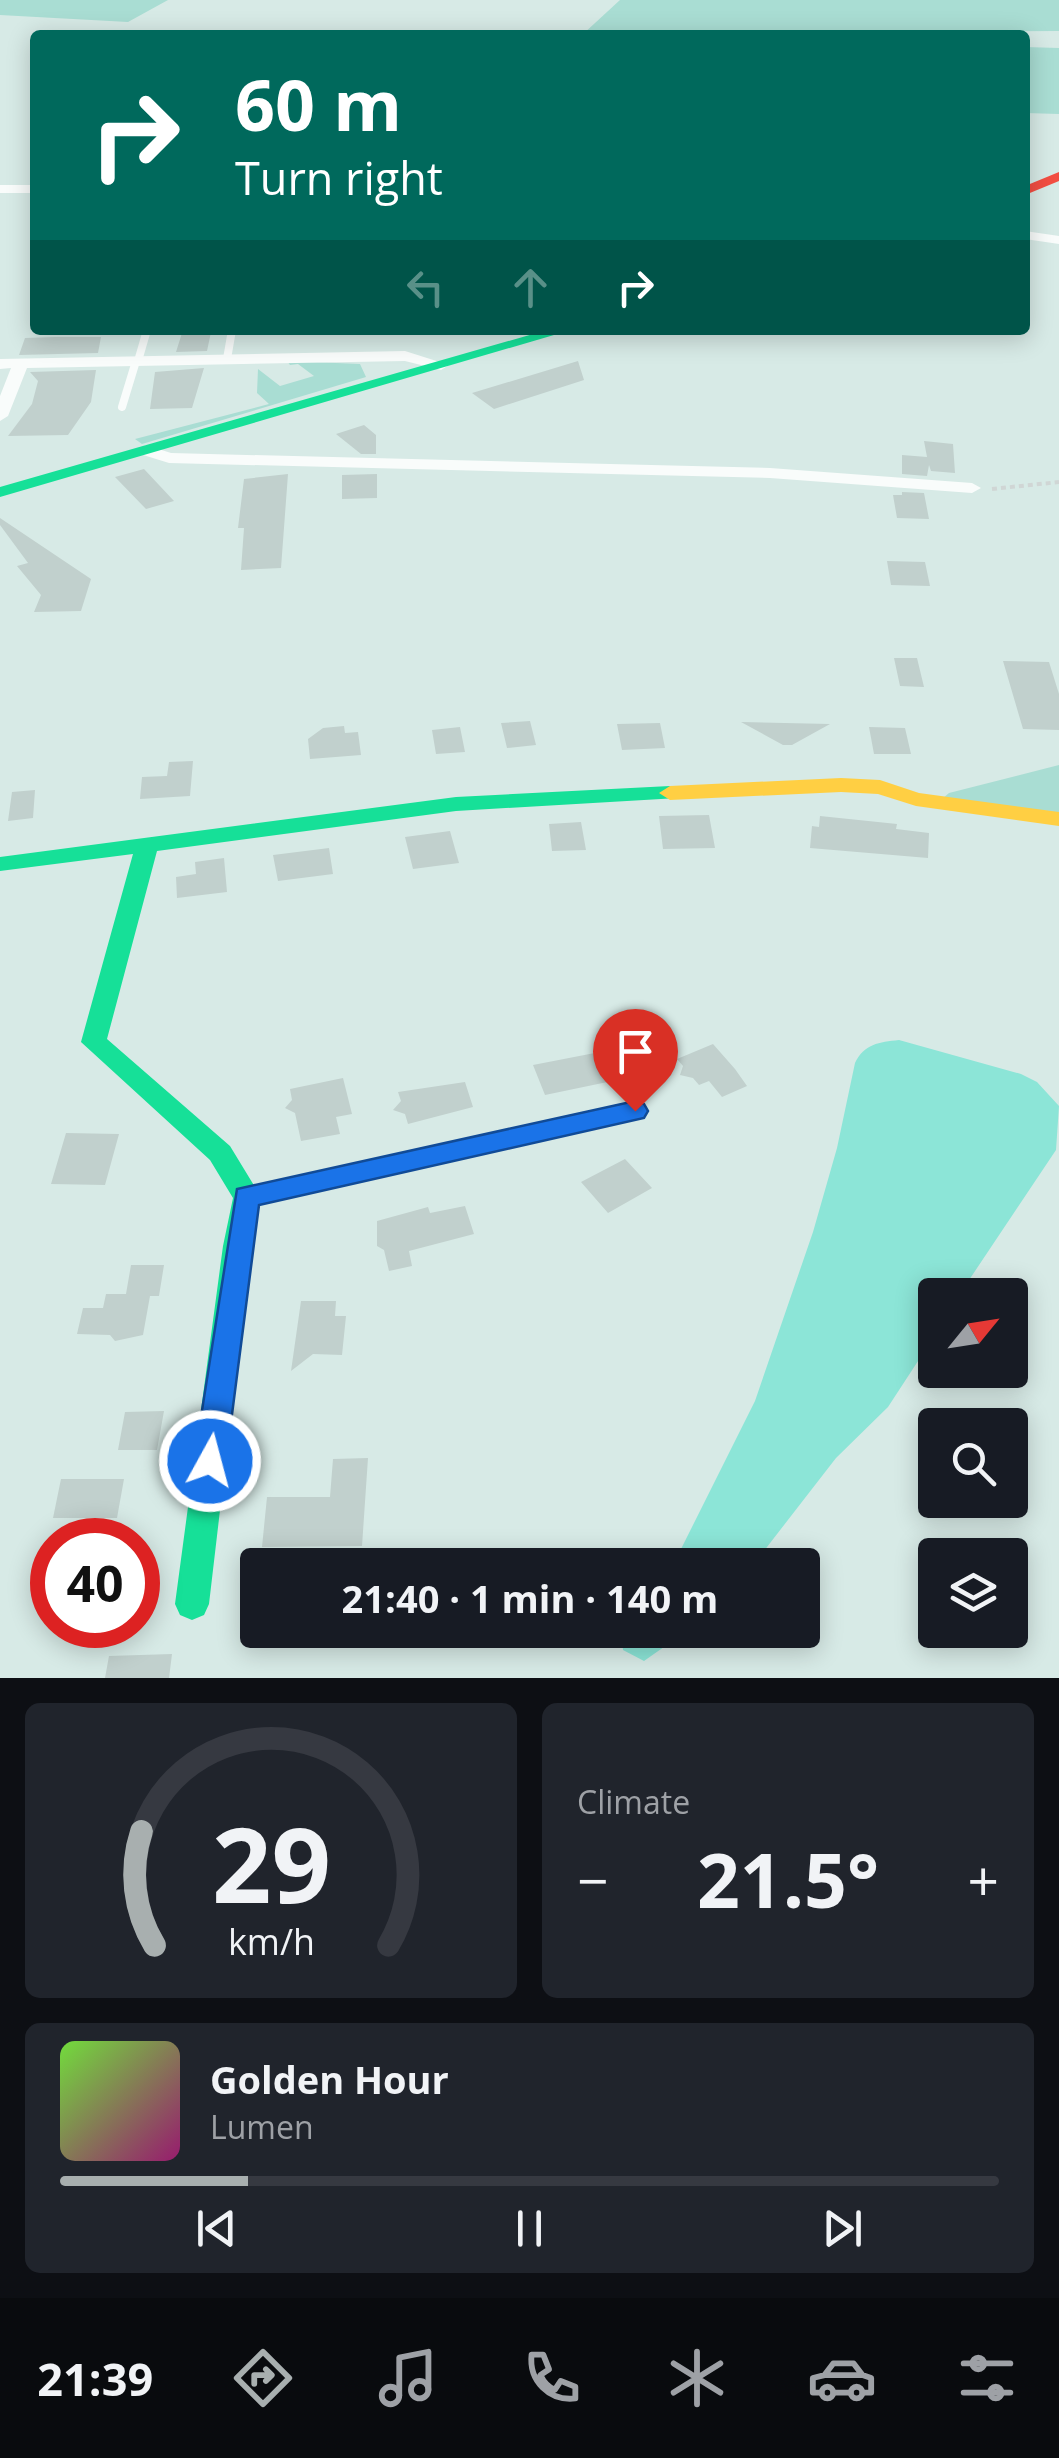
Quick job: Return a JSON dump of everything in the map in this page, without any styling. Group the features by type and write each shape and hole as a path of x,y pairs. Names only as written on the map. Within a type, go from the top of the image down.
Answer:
{"street":[{"path":"1030,189 1059,176"},
{"path":"0,189 30,189"},
{"path":"1030,237 1059,240"},
{"path":"0,492 546,335"},
{"path":"0,364 406,356 442,365"},
{"path":"0,416 21,364"},
{"path":"146,450 169,458 770,473 972,488"},
{"path":"0,864 146,848 456,804 841,786 880,787 916,798 1059,820"},
{"path":"146,848 94,1042 220,1153 246,1197 192,1604"},
{"path":"246,1197 635,1111"}],"lane":[{"path":"122,407 146,335"},
{"path":"227,359 231,335"}],"path":[{"path":"972,488 1059,482"}],"shaded area":[{"path":"0,0 168,0 128,22 0,15"},
{"path":"620,0 1059,0 1059,31 587,30"},
{"path":"1030,47 1059,48 1059,114 1030,113"},
{"path":"287,361 360,364 366,377 142,444 135,439 269,404 257,393 258,369 280,386 314,376"},
{"path":"1059,765 1059,822 935,805 949,793"},
{"path":"899,1040 1037,1082 1059,1106 1056,1150 970,1278 918,1278 918,1361 888,1407 836,1458 766,1548 682,1548 755,1401 813,1232 837,1148 855,1063 873,1045"},
{"path":"623,1648 662,1648 644,1661"}],"building":[{"path":"181,335 210,335 207,351 176,352"},
{"path":"101,337 98,353 19,355 25,338"},
{"path":"578,361 584,380 494,409 472,393"},
{"path":"204,368 192,408 150,409 155,372"},
{"path":"96,370 91,402 68,435 8,436 32,404 38,381 30,372"},
{"path":"364,425 376,435 376,454 361,454 336,434"},
{"path":"924,441 953,444 955,473 931,471 929,465 927,476 902,474 902,455 927,457"},
{"path":"144,469 174,501 146,509 115,477"},
{"path":"288,474 281,568 241,570 244,528 238,528 244,479"},
{"path":"377,474 377,498 342,499 342,475"},
{"path":"924,493 929,519 897,518 893,495"},
{"path":"0,518 91,579 81,611 34,612 41,595 17,566 28,563 0,525"},
{"path":"887,561 925,562 930,586 891,585"},
{"path":"894,658 917,658 924,687 900,686"},
{"path":"1003,661 1049,662 1059,694 1059,730 1023,729"},
{"path":"530,721 536,745 507,748 501,723"},
{"path":"741,722 830,724 792,745 783,745"},
{"path":"660,723 665,748 622,750 617,724"},
{"path":"344,726 345,733 358,732 361,755 310,759 308,739 323,728"},
{"path":"460,727 465,752 436,754 432,730"},
{"path":"869,727 905,728 911,754 874,754"},
{"path":"193,761 190,796 140,799 142,777 167,776 169,762"},
{"path":"35,790 33,818 8,821 12,792"},
{"path":"709,815 715,848 663,849 659,816"},
{"path":"820,816 897,824 896,829 929,833 928,858 810,848 812,826 819,827"},
{"path":"581,822 586,850 552,851 549,824"},
{"path":"450,831 459,863 413,869 405,837"},
{"path":"329,848 333,874 278,881 273,855"},
{"path":"224,858 227,892 177,898 176,877 196,874 195,862"},
{"path":"713,1044 747,1086 722,1097 709,1081 699,1085 693,1078 680,1075 683,1066 677,1059"},
{"path":"605,1051 617,1080 545,1095 533,1065"},
{"path":"343,1078 352,1114 336,1117 340,1134 301,1141 295,1113 285,1108 292,1100 290,1089"},
{"path":"465,1082 473,1107 408,1124 405,1114 393,1110 401,1101 398,1092"},
{"path":"66,1133 119,1134 105,1185 51,1184"},
{"path":"625,1159 652,1188 608,1213 581,1182"},
{"path":"465,1206 474,1234 409,1251 412,1266 389,1271 384,1250 377,1246 377,1221 428,1207 430,1213"},
{"path":"131,1265 164,1265 159,1296 150,1296 143,1335 115,1341 110,1335 77,1334 83,1308 103,1308 106,1294 126,1294"},
{"path":"301,1301 336,1301 335,1316 346,1316 342,1355 313,1354 291,1371"},
{"path":"164,1411 157,1450 118,1450 125,1412"},
{"path":"368,1458 362,1546 262,1547 267,1497 330,1497 333,1459"},
{"path":"61,1479 124,1479 117,1518 53,1518"},
{"path":"172,1654 169,1678 105,1678 109,1656"}],"traffic: fast":[{"path":"0,492 546,335"},
{"path":"0,864 456,804 670,793"},
{"path":"146,848 94,1042 220,1153 247,1197 237,1246 192,1604"}],"traffic: slow":[{"path":"670,793 841,785 880,787 916,799 1059,819"}],"traffic: jam":[{"path":"1030,189 1059,176"}],"route":[{"path":"210,1461 246,1197 635,1111"}]}
